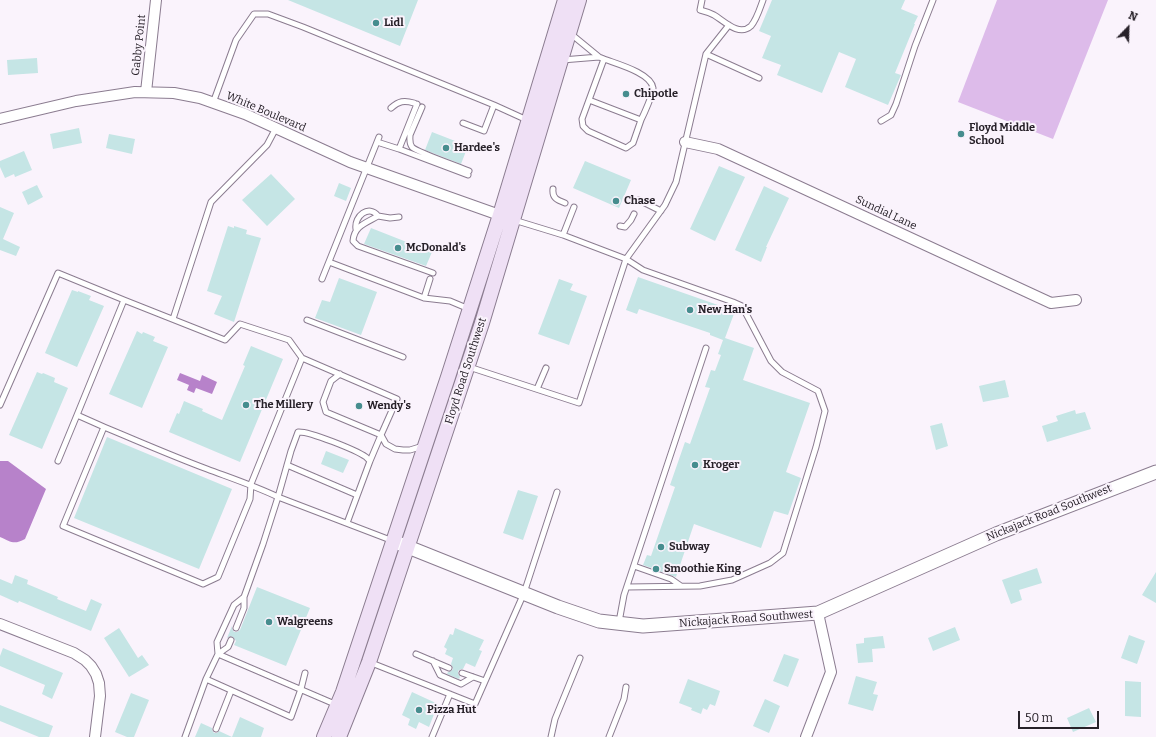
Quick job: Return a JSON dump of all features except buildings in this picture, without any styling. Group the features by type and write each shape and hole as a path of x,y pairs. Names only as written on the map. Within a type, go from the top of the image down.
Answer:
{"main road":[{"name":"Floyd Road Southwest","path":"339,737 369,662 485,315 505,250 506,217 528,120 565,0"},
{"name":"Floyd Road Southwest","path":"324,737 338,705 394,542 470,309 506,217 561,60 579,0"}],"street":[{"name":"Gabby Point","path":"146,92 156,0"},
{"name":"White Boulevard","path":"0,119 76,101 135,92 174,93 200,98 245,114 350,162 506,217"},
{"name":"Sundial Lane","path":"685,142 718,149 1051,303 1076,300"},
{"name":"Nickajack Road Southwest","path":"394,542 524,593 558,608 599,621 643,626 818,613 996,534 1156,472"},
{"path":"806,737 831,672 818,613"},
{"path":"0,624 74,653 91,666 99,683 100,696 95,737"}],"lane":[{"path":"702,0 700,10 714,15 736,29 746,29 751,25 757,16 763,0"},
{"path":"881,121 891,115 896,104 915,46 933,0"},
{"path":"213,103 236,40 254,14 268,14 528,120"},
{"path":"468,366 579,403 626,259 665,205 676,182 706,54 729,25"},
{"path":"570,33 602,58 643,75 650,81 653,89 633,143 626,148 588,131 583,126 582,119 602,58"},
{"path":"706,54 759,78"},
{"path":"561,60 602,58"},
{"path":"589,100 641,120"},
{"path":"391,108 397,103 403,102 416,104 399,148"},
{"path":"463,123 484,130 494,105"},
{"path":"322,279 378,140 469,173 414,149 411,146 410,135 422,107"},
{"path":"173,320 211,202 267,145 276,128"},
{"path":"553,189 552,193 554,198 565,203"},
{"path":"639,200 661,211"},
{"path":"563,235 574,207"},
{"path":"399,217 390,218 378,216 376,213 371,211 365,211 356,221 353,241 358,246 433,273"},
{"path":"620,226 625,227 634,214"},
{"path":"356,228 378,216"},
{"path":"506,217 563,235 626,259 643,270 742,306 771,361 782,372 818,390 825,411 816,447 783,553 770,563 732,580 700,586 627,587"},
{"path":"329,262 424,298 450,301 470,309"},
{"path":"0,405 58,273 225,340 240,324 289,340 302,358 398,399 370,461 347,523"},
{"path":"424,298 430,279"},
{"path":"58,461 124,300"},
{"path":"307,320 403,357"},
{"path":"619,623 624,595 706,348"},
{"path":"104,427 63,526 203,584 218,577 250,498 251,484 302,358"},
{"path":"537,389 546,368"},
{"path":"340,374 331,381 322,402 326,412 381,435 386,444 395,448 410,450 426,445"},
{"path":"77,415 206,469 251,484 278,497 394,542"},
{"path":"236,628 244,608 244,597 256,565 298,432 310,433 350,449 366,457 370,461"},
{"path":"287,465 357,495"},
{"path":"369,662 475,704 524,593 557,492"},
{"path":"634,566 671,580 681,586"},
{"path":"185,737 206,680 218,654 217,642 234,605 244,597"},
{"path":"218,654 228,647 231,640"},
{"path":"218,654 338,705"},
{"path":"416,654 449,668"},
{"path":"551,737 554,719 580,658"},
{"path":"433,661 440,675 461,684 473,677"},
{"path":"206,680 291,717 305,673"},
{"path":"462,673 485,681"},
{"path":"609,737 624,699 626,687"},
{"path":"216,729 231,691"},
{"path":"432,737 450,694"}],"shaded area":[{"path":"997,0 1108,0 1053,139 958,102"},
{"path":"180,373 200,381 202,375 217,382 212,394 196,388 194,393 187,390 189,385 177,380"},
{"path":"0,461 8,461 46,489 25,539 18,542 0,537"}],"place":[{"name":"Lidl","path":"376,23"},
{"name":"Chipotle","path":"626,94"},
{"name":"Floyd Middle School","path":"961,134"},
{"name":"Hardee's","path":"446,148"},
{"name":"Chase","path":"616,201"},
{"name":"McDonald's","path":"398,248"},
{"name":"New Han's","path":"690,310"},
{"name":"The Millery","path":"246,405"},
{"name":"Wendy's","path":"359,406"},
{"name":"Kroger","path":"695,465"},
{"name":"Subway","path":"661,547"},
{"name":"Smoothie King","path":"656,569"},
{"name":"Walgreens","path":"269,622"},
{"name":"Pizza Hut","path":"419,710"}]}
